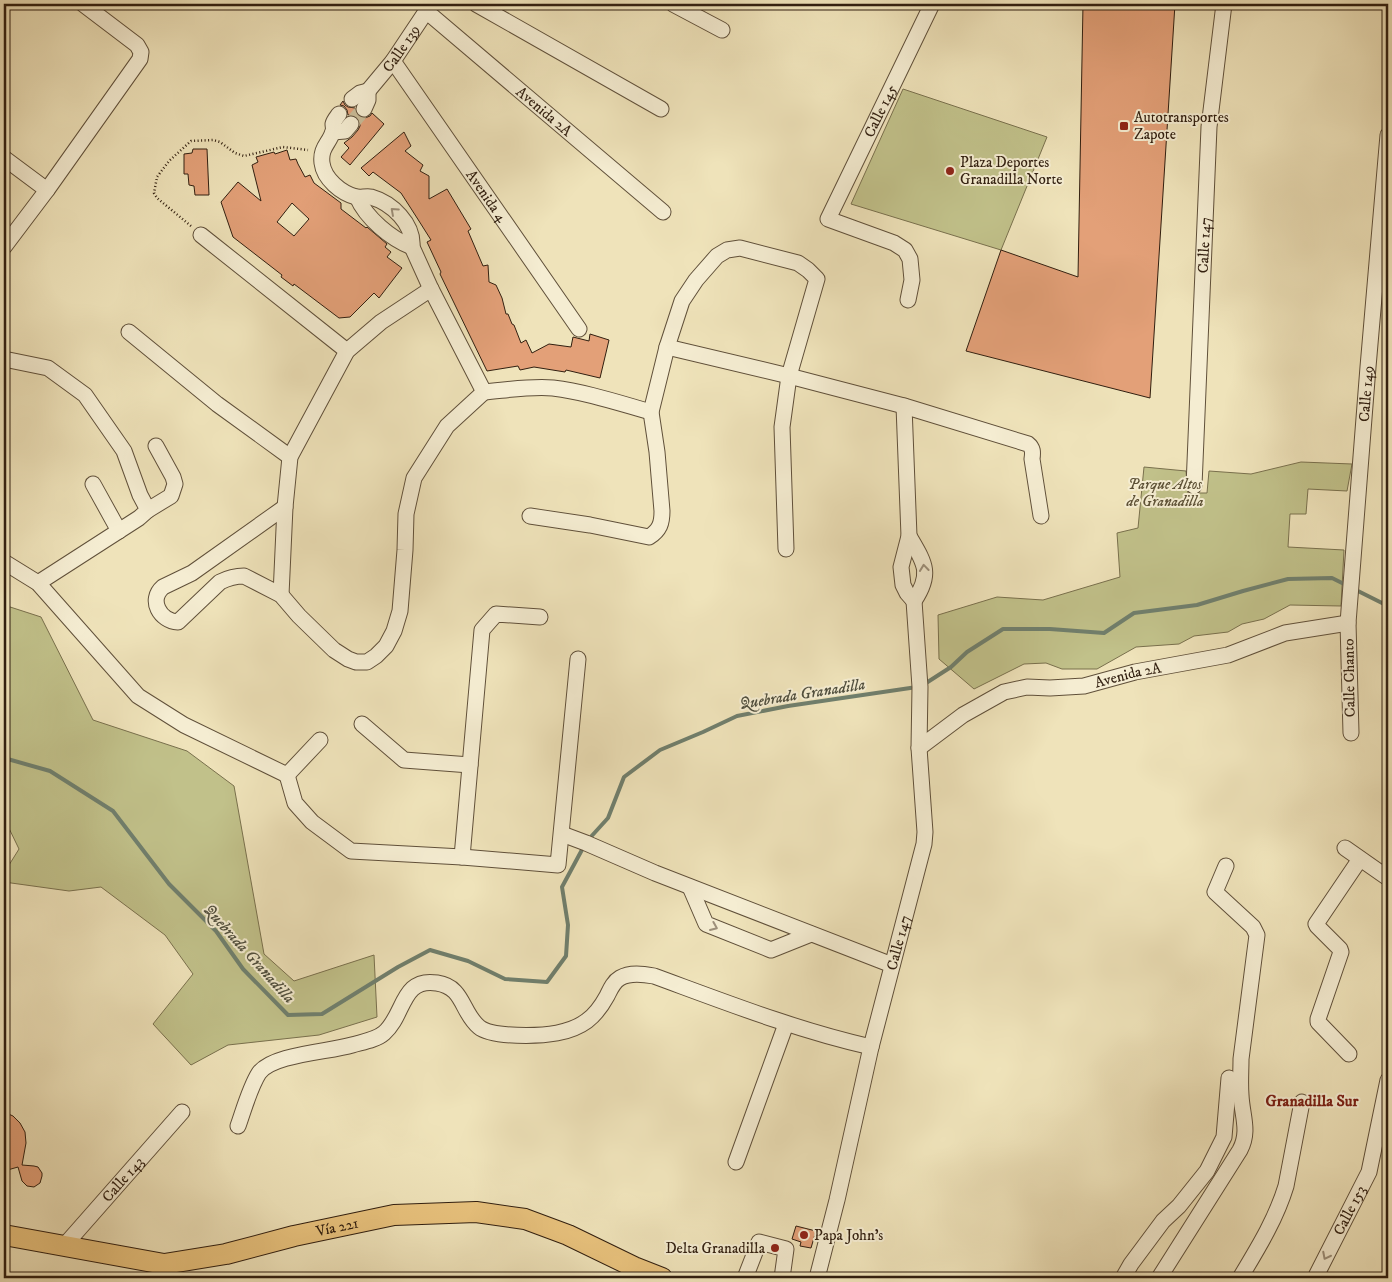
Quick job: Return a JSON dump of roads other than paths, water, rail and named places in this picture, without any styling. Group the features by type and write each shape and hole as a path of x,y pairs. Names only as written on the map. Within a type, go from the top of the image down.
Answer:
{"main road":[{"name":"Vía 221","path":"4,1235 64,1246 163,1271 294,1236 394,1215 476,1212 525,1219 560,1232 662,1278"}],"street":[{"path":"4,248 140,59 141,52 137,45 83,4"},
{"path":"476,4 661,109"},
{"path":"673,4 722,30"},
{"name":"Calle 145","path":"908,300 912,280 910,259 904,250 894,243 828,219 932,4"},
{"name":"Calle 147","path":"1194,486 1209,127 1224,4"},
{"name":"Calle 139","path":"368,92 393,61 429,7"},
{"name":"Avenida 2A","path":"429,7 663,212"},
{"name":"Avenida 4","path":"393,61 579,329"},
{"path":"352,99 360,93 368,92 368,100 364,109"},
{"path":"339,114 333,122 333,132 322,153 325,173 341,190 357,197 368,196 380,200 393,209 402,219 411,232 413,239 412,247 431,289 484,392"},
{"path":"333,132 345,131 351,124"},
{"name":"Calle 149","path":"1348,623 1368,357 1388,135"},
{"path":"4,158 47,190"},
{"path":"357,197 362,208 380,226 396,240 412,247"},
{"path":"201,235 347,351"},
{"path":"530,516 590,524 649,537 660,528 662,511 657,452 651,412 667,347 682,301 696,280 717,256 727,250 740,248 798,263 817,279 789,376 782,427 786,549"},
{"path":"281,595 284,507 290,456 347,351 381,322 431,289"},
{"path":"129,332 217,404 290,456"},
{"path":"667,347 904,406 1028,444 1032,447 1033,452 1032,458 1041,516"},
{"path":"4,359 48,368 85,395 124,451 140,495 148,510"},
{"path":"284,507 192,573 163,587 156,600 157,607 161,614 178,622 220,582 237,576 244,576 281,595 299,616 334,650 356,662 366,662 376,656 386,646 394,631 400,611 406,514 414,478 447,426 484,392 525,388 553,388 651,412"},
{"path":"904,406 910,536 901,567 903,585 914,601 922,590 925,579 923,560 910,536"},
{"path":"38,583 171,496 175,484 173,477 156,446"},
{"path":"93,484 119,531"},
{"path":"4,562 38,583 138,696 184,725 287,775 295,803 312,822 351,851 462,857 558,865 578,659"},
{"name":"Calle 147","path":"817,1278 837,1200 871,1047 924,844 925,832 919,748 920,687 914,601"},
{"path":"462,857 482,630 496,614 540,617"},
{"name":"Avenida 2A","path":"919,748 963,715 1004,692 1027,687 1084,686 1135,672 1228,655 1284,633 1348,623"},
{"name":"Calle Chanto","path":"1348,623 1351,733"},
{"path":"362,724 404,760 470,765"},
{"path":"287,775 320,740"},
{"path":"562,834 586,842 655,874 892,965"},
{"path":"1345,848 1388,878"},
{"path":"1349,1054 1318,1022 1341,950 1316,924 1360,859"},
{"path":"1159,1278 1240,1150 1245,1137 1241,1095 1241,1068 1257,935 1253,927 1215,892 1226,866"},
{"path":"690,887 706,924 770,950 811,934"},
{"path":"238,1126 255,1080 261,1071 271,1063 286,1058 343,1048 383,1034 393,1023 414,986 422,982 436,982 455,990 467,1012 480,1028 502,1035 555,1033 573,1029 586,1023 596,1013 616,982 624,976 634,974 654,976 786,1024 871,1047"},
{"path":"736,1162 786,1024"},
{"path":"1123,1278 1131,1264 1163,1222 1207,1171 1224,1137 1229,1078"},
{"name":"Calle 153","path":"1314,1278 1369,1172 1388,1080"},
{"path":"1240,1278 1270,1227 1283,1197 1302,1102"},
{"name":"Calle 143","path":"64,1246 182,1112"},
{"path":"745,1278 759,1242 786,1249 782,1278"}],"waterway":[{"name":"Quebrada Granadilla","path":"923,685 951,667 967,652 1003,629 1050,629 1104,633 1134,613 1197,605 1288,579 1332,578 1348,586"},
{"name":"Quebrada Granadilla","path":"1354,589 1388,606"},
{"name":"Quebrada Granadilla","path":"588,840 608,818 624,777 660,750 737,716 788,706 917,687"},
{"name":"Quebrada Granadilla","path":"4,758 50,771 113,811 169,884 216,931 243,969 288,1015 322,1014 398,967 430,950 468,961 505,979 547,982 566,956 568,925 562,887 584,846"}],"tunnel":[{"path":"351,124 364,109"}],"place":[{"name":"Autotransportes Zapote","path":"1124,126"},
{"name":"Plaza Deportes Granadilla Norte","path":"950,171"},
{"name":"Papa John's","path":"804,1235"},
{"name":"Delta Granadilla","path":"775,1248"}],"district":[{"name":"Granadilla Sur","path":"1312,1100"}],"park label":[{"name":"Parque Altos de Granadilla","path":"1165,492"}]}
